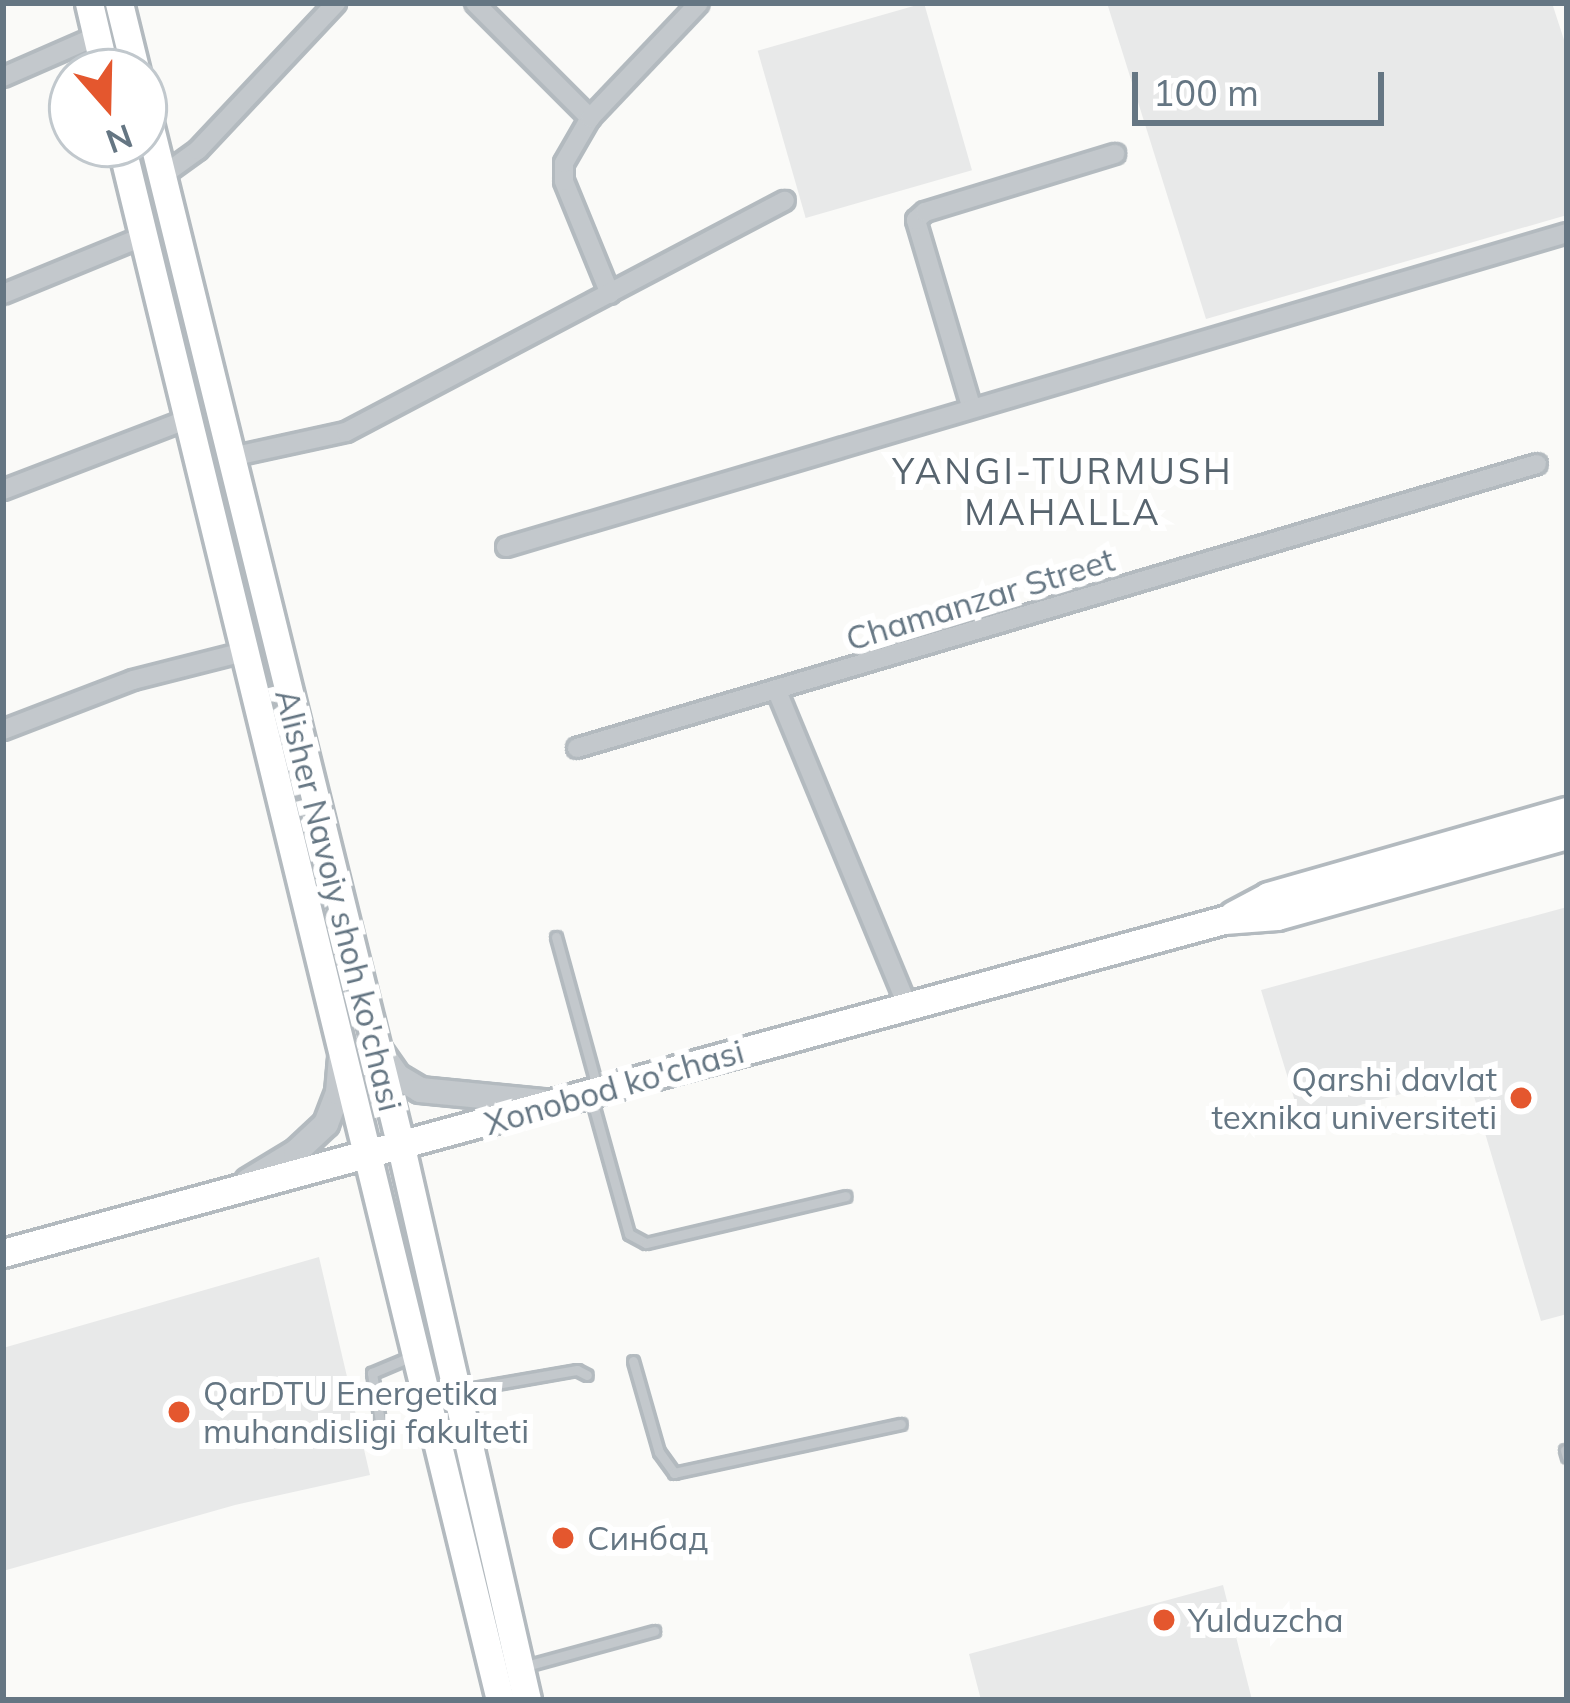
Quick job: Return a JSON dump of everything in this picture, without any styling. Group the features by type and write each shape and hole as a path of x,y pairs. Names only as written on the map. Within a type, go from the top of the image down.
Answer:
{"main road":[{"path":"89,3 100,48"},
{"path":"119,3 130,48"},
{"name":"Alisher Navoiy shoh ko'chasi","path":"126,168 415,1356 497,1629 519,1668 526,1700"},
{"name":"Alisher Navoiy shoh ko'chasi","path":"160,168 401,1147 456,1391 497,1629 500,1700"},
{"name":"Xonobod ko'chasi","path":"1224,920 1268,896 1567,811"},
{"name":"Xonobod ko'chasi","path":"3,1253 1224,920 1277,916 1567,835"}],"street":[{"path":"162,176 198,150 336,3"},
{"path":"475,3 590,118"},
{"path":"610,294 564,181 564,163 590,118 698,3"},
{"path":"3,76 97,35"},
{"path":"971,406 916,220 925,212 1115,154"},
{"path":"231,457 346,432 784,201"},
{"path":"506,547 1567,233"},
{"path":"3,294 142,237"},
{"path":"154,284 187,277"},
{"path":"3,490 188,419"},
{"name":"Chamanzar Street","path":"578,748 1537,464"},
{"path":"3,730 133,680 244,652"},
{"path":"777,692 907,1005"},
{"path":"373,1040 397,1076 420,1090 556,1103"},
{"path":"229,1192 296,1152 326,1124 338,1092 342,1046"}],"lane":[{"path":"556,937 629,1234 646,1243 846,1196"},
{"path":"380,1421 371,1373 415,1356"},
{"path":"634,1360 659,1451 674,1473 901,1424"},
{"path":"456,1391 577,1370 587,1375"},
{"path":"519,1668 654,1631"}],"shaded area":[{"path":"924,3 972,170 806,218 758,51"},
{"path":"1107,3 1552,3 1567,49 1567,215 1206,319"},
{"name":"Qarshi davlat texnika universiteti","path":"1567,907 1567,1314 1541,1321 1468,1076 1301,1121 1261,990"},
{"name":"QarDTU Energetika muhandisligi fakulteti","path":"319,1257 370,1475 235,1505 3,1571 3,1348"},
{"name":"Yulduzcha","path":"1223,1585 1252,1700 981,1700 969,1654"}],"place":[{"name":"Qarshi davlat texnika universiteti","path":"1521,1098"},
{"name":"QarDTU Energetika muhandisligi fakulteti","path":"179,1412"},
{"name":"Синбад","path":"563,1538"},
{"name":"Yulduzcha","path":"1164,1620"}],"district":[{"name":"YANGI-TURMUSH MAHALLA","path":"1063,490"}]}
